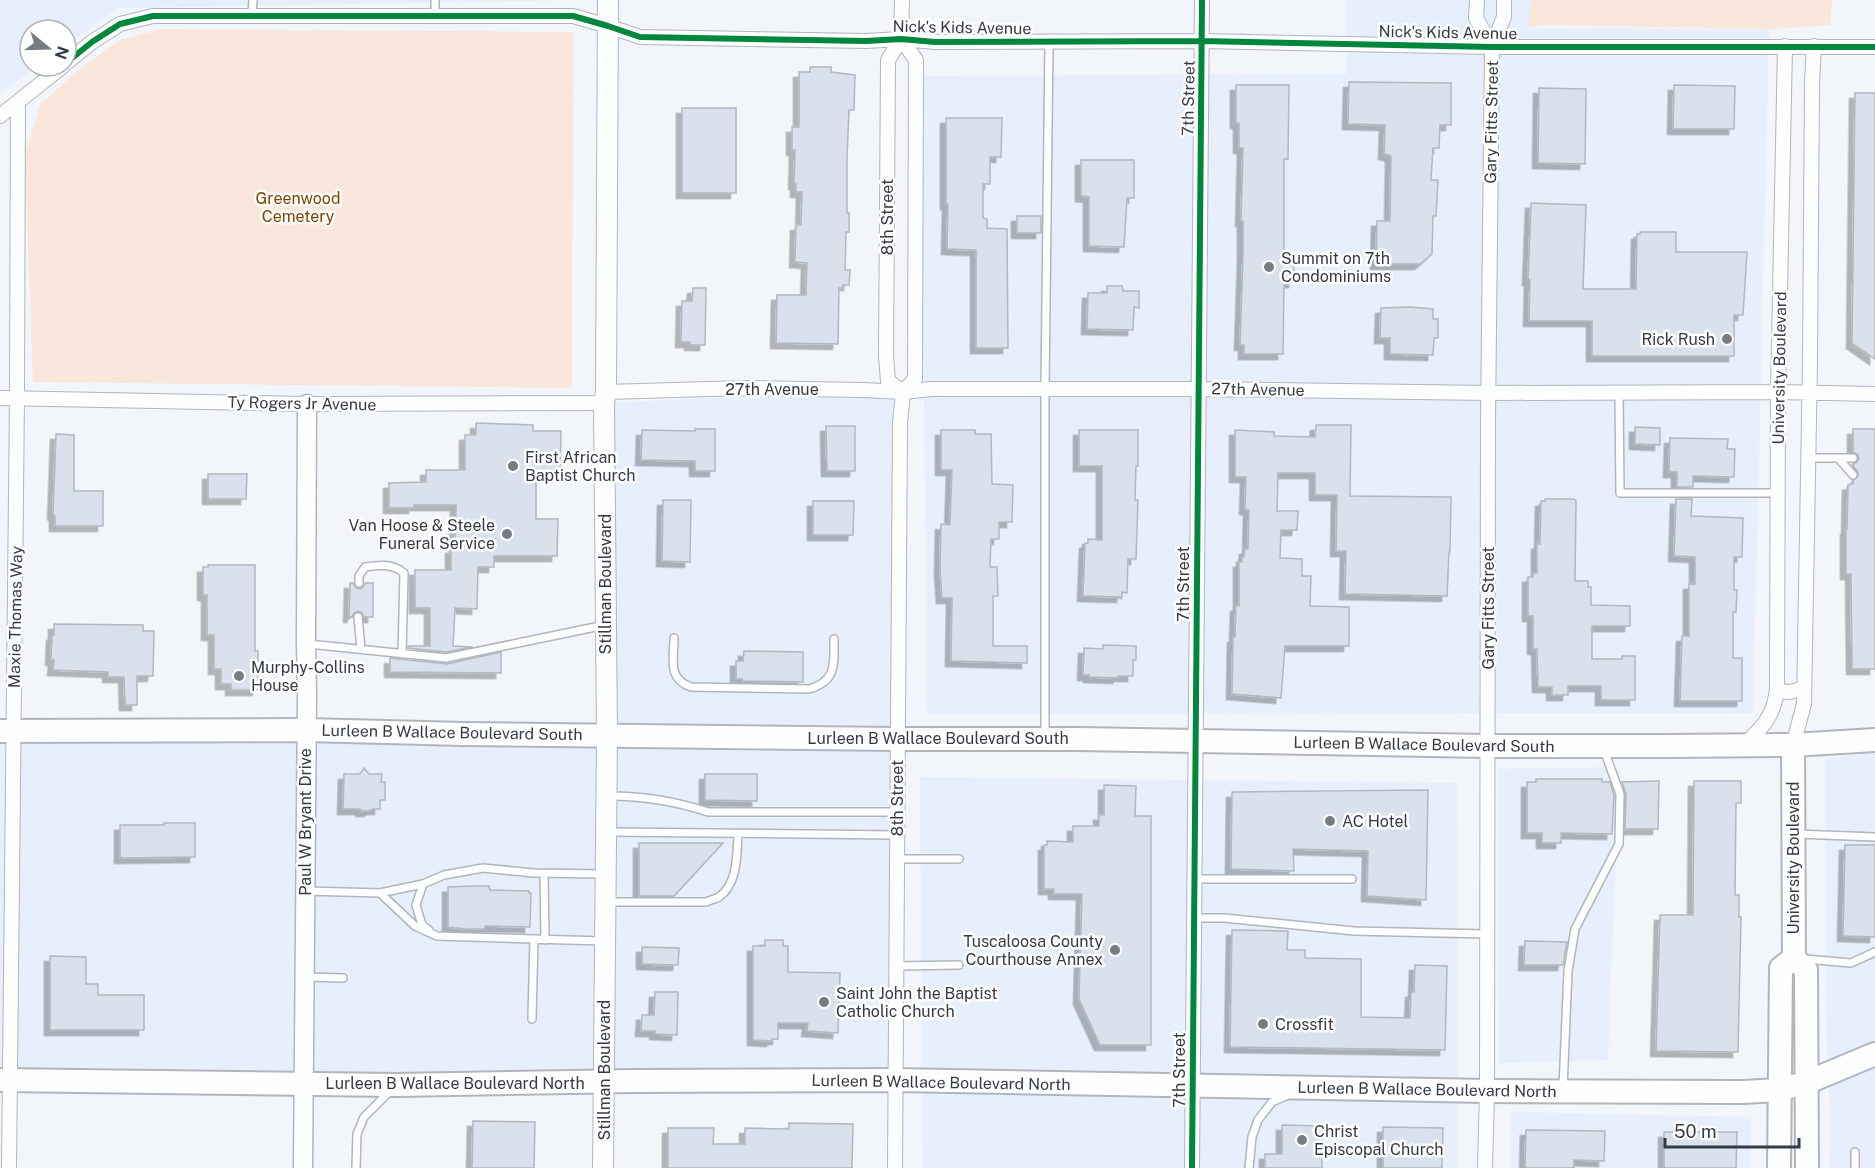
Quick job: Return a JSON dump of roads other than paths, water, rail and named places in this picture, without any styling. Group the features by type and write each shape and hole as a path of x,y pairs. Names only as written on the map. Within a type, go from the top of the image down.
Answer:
{"main road":[{"name":"Stillman Boulevard","path":"603,1168 607,735 605,397 608,0"},
{"name":"Lurleen B Wallace Boulevard South","path":"7,731 306,730 897,739 1361,742 1487,746 1794,745 1875,740"},
{"name":"University Boulevard","path":"1794,745 1794,958 1806,970 1807,1168"},
{"name":"University Boulevard","path":"1779,1168 1781,968 1794,958"},
{"name":"Lurleen B Wallace Boulevard North","path":"5,1080 396,1085 896,1080 1487,1091 1743,1092 1779,1090 1808,1082 1875,1054"}],"street":[{"name":"8th Street","path":"902,0 901,39 888,60 886,356 888,381 903,392"},
{"name":"7th Street","path":"1192,1168 1202,0"},
{"name":"Gary Fitts Street","path":"1477,0 1476,18 1492,47"},
{"name":"Gary Fitts Street","path":"1485,1168 1492,47 1504,17 1504,0"},
{"name":"Nick's Kids Avenue","path":"78,54 120,24 153,16 573,16 640,37 866,41 901,39 935,42 1202,41 1492,47 1875,47"},
{"name":"8th Street","path":"895,1168 900,423 903,392 915,379 916,60 901,39"},
{"name":"University Boulevard","path":"1744,745 1762,728 1776,704 1777,689 1778,392 1785,46"},
{"name":"University Boulevard","path":"1794,745 1804,705 1814,46"},
{"name":"Nick's Kids Avenue","path":"0,116 48,78"},
{"name":"Maxie Thomas Way","path":"9,1168 5,1080 7,731 17,398 18,102"},
{"name":"27th Avenue","path":"605,397 743,388 903,392 932,389 1199,388 1489,393 1875,394"},
{"name":"Ty Rogers Jr Avenue","path":"0,398 308,404 605,397"},
{"name":"Paul W Bryant Drive","path":"303,1168 308,404"},
{"path":"1777,689 1792,693 1804,687"}],"lane":[{"path":"252,16 253,0"},
{"path":"435,0 435,16"},
{"path":"1045,739 1045,389 1049,42"},
{"path":"1619,393 1620,493 1777,493"},
{"path":"1809,458 1853,458"},
{"path":"1839,459 1853,476"},
{"path":"359,583 359,576 365,567 380,565 396,567 404,573 402,654"},
{"path":"358,616 361,649"},
{"path":"306,644 446,658 605,625"},
{"path":"674,638 674,672 678,681 684,685 809,689 819,686 828,679 833,668 834,639"},
{"path":"1563,1090 1568,970 1575,929 1619,844 1620,794 1603,746"},
{"path":"606,796 637,796 686,804 708,812 897,812"},
{"path":"606,831 897,836"},
{"path":"606,902 706,902 721,896 732,880 736,864 738,834"},
{"path":"1793,834 1875,837"},
{"path":"897,859 958,859"},
{"path":"305,891 380,893 423,884 444,875 483,868 544,873 606,874"},
{"path":"544,873 545,940"},
{"path":"1194,879 1353,879"},
{"path":"423,884 416,905 422,925 439,936"},
{"path":"380,893 414,926 439,936 605,941"},
{"path":"1194,918 1278,923 1354,931 1486,934"},
{"path":"532,1019 534,939"},
{"path":"1794,958 1851,963 1875,952"},
{"path":"896,966 958,965"},
{"path":"304,977 343,978"},
{"path":"356,1168 357,1134 364,1117 396,1085"},
{"path":"1249,1168 1252,1137 1258,1119 1272,1102 1309,1087"},
{"path":"1855,1152 1855,1168"}],"place":[{"name":"Summit on 7th Condominiums","path":"1269,267"},
{"name":"Rick Rush","path":"1727,339"},
{"name":"First African Baptist Church","path":"513,466"},
{"name":"Van Hoose & Steele Funeral Service","path":"507,534"},
{"name":"Murphy-Collins House","path":"239,676"},
{"name":"AC Hotel","path":"1330,821"},
{"name":"Tuscaloosa County Courthouse Annex","path":"1115,950"},
{"name":"Saint John the Baptist Catholic Church","path":"824,1002"},
{"name":"Crossfit","path":"1263,1024"},
{"name":"Christ Episcopal Church","path":"1302,1140"}],"park label":[{"name":"Greenwood Cemetery","path":"298,207"}]}
